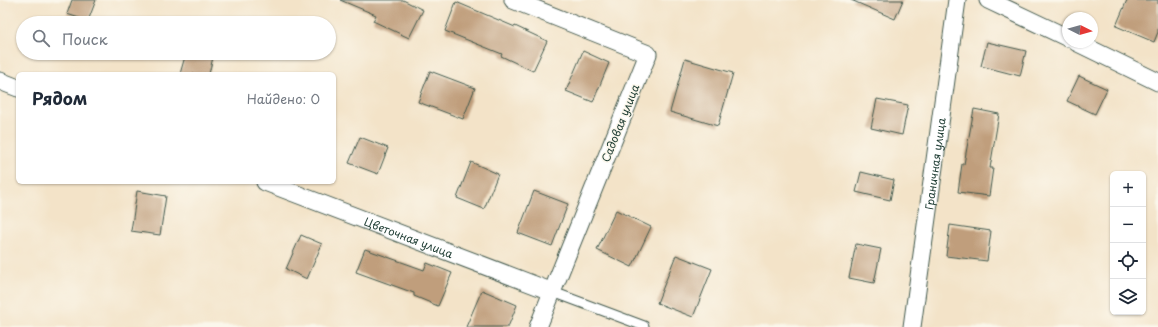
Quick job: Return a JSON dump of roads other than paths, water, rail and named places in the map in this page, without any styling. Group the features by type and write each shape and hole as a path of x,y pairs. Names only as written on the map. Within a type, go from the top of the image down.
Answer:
{"street":[{"name":"Садовая улица","path":"513,0 648,54 538,327"},
{"name":"Граничная улица","path":"912,327 958,0"},
{"path":"988,0 1062,35"},
{"path":"1088,48 1158,82"},
{"path":"0,81 16,87"},
{"name":"Цветочная улица","path":"270,184 553,292"}],"lane":[{"path":"553,292 644,326"}]}
